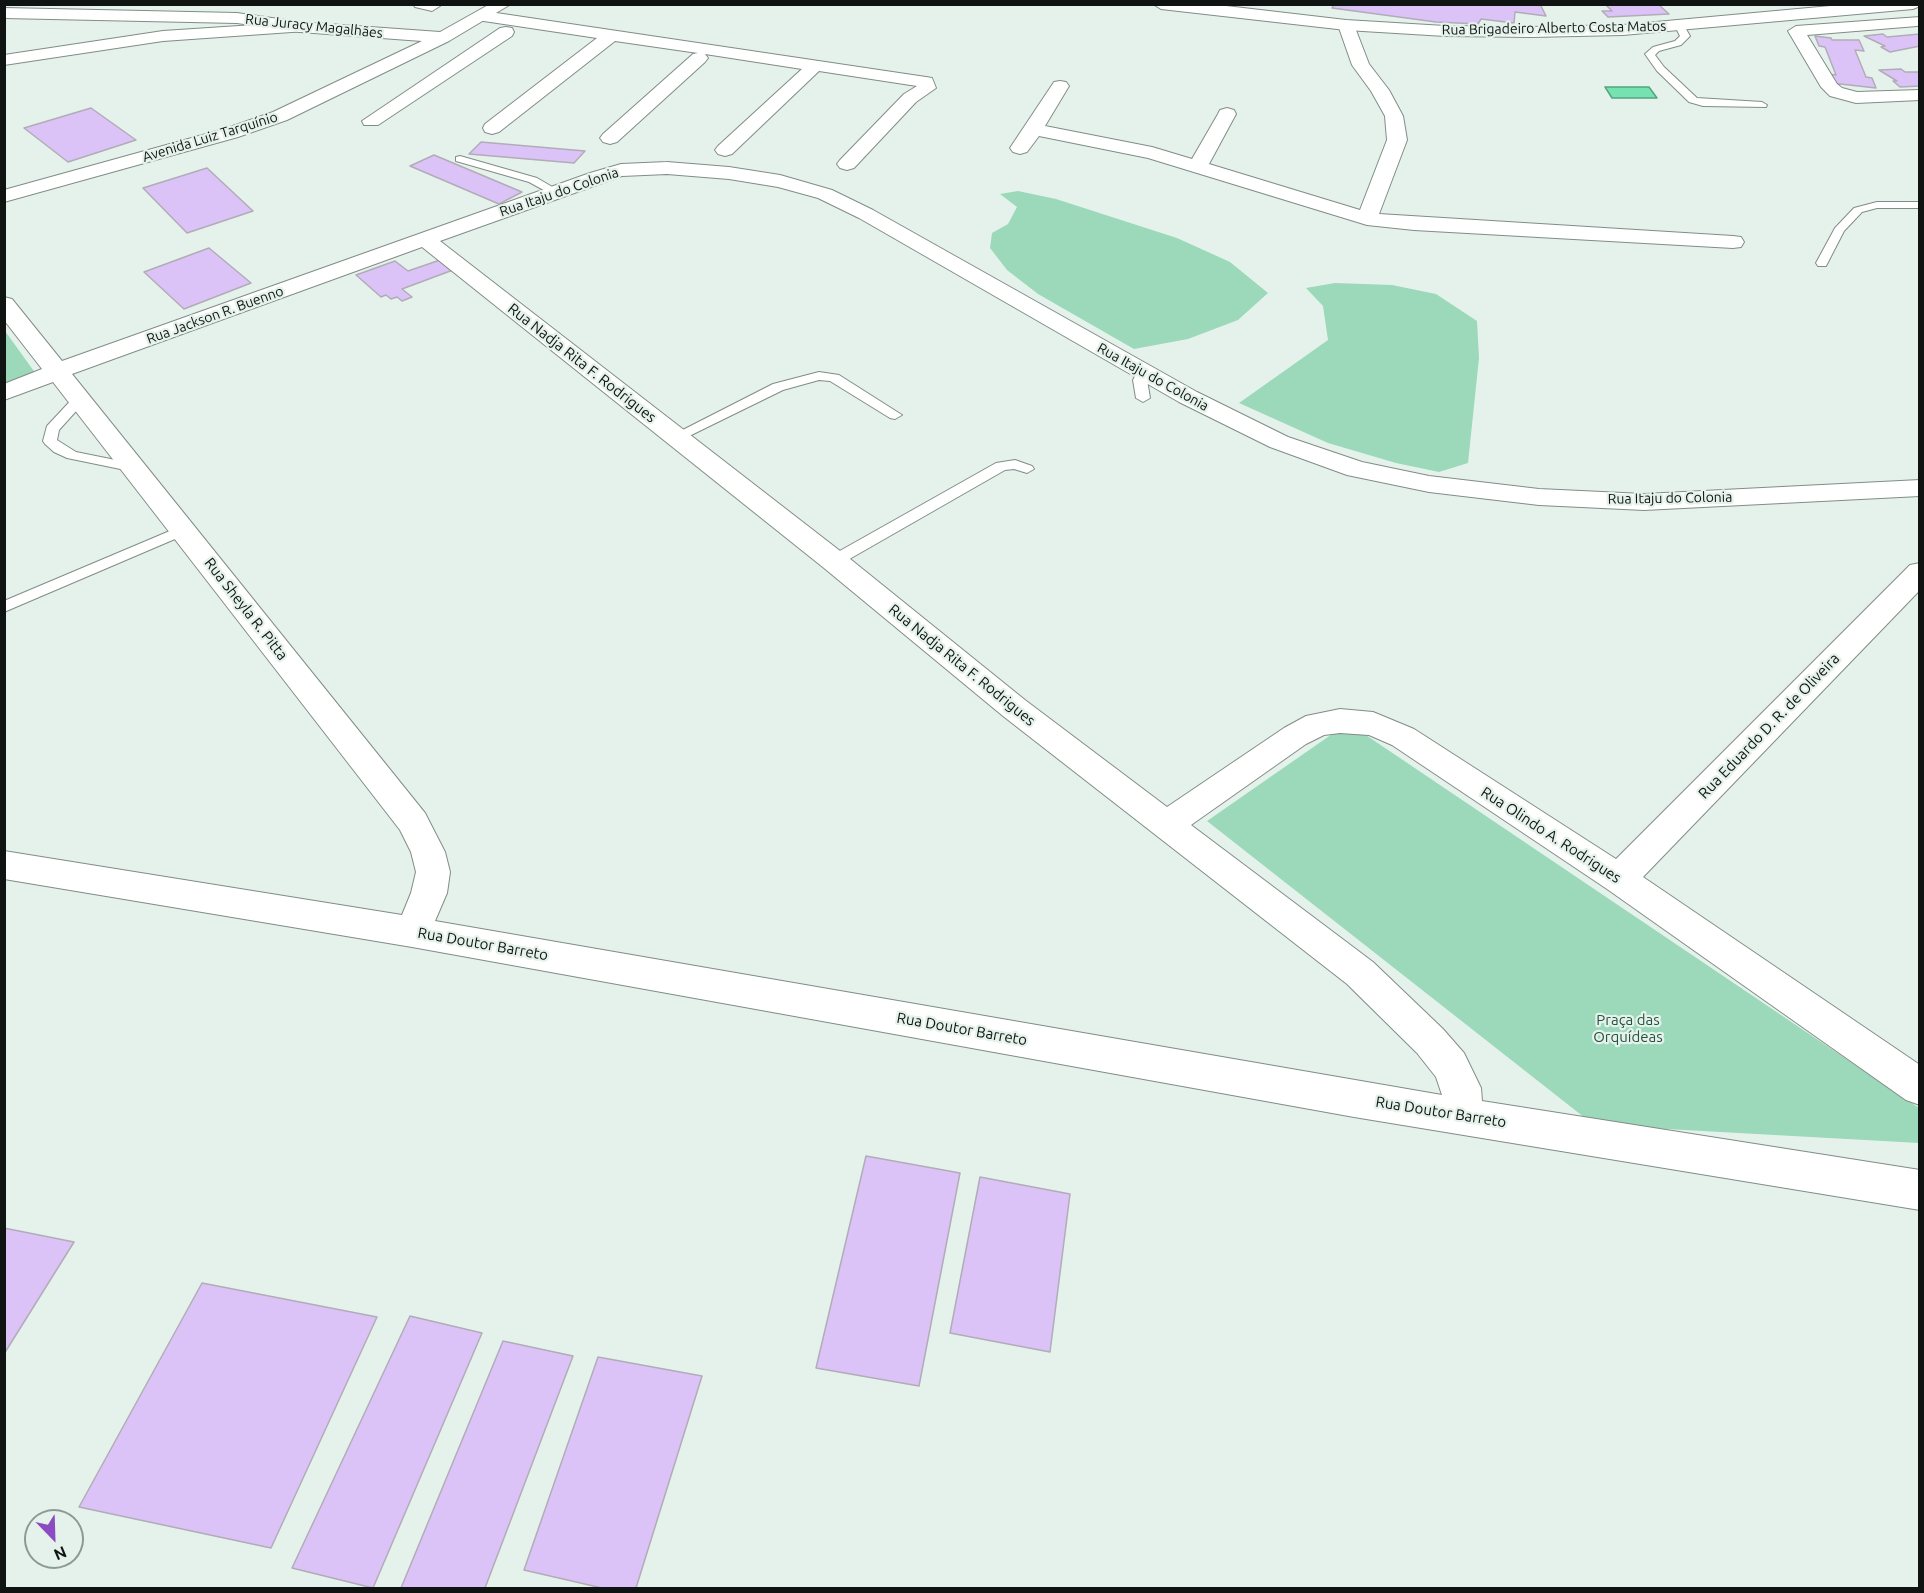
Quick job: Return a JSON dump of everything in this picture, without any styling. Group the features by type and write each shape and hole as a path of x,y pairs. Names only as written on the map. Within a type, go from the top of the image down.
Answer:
{"street":[{"path":"237,18 261,4"},
{"name":"Avenida Luiz Tarquínio","path":"4,196 231,133 280,116 443,38 503,4"},
{"name":"Rua Brigadeiro Alberto Costa Matos","path":"1161,4 1368,27 1531,32 1680,26 1841,7 1913,4"},
{"path":"1882,6 1917,21 1796,31 1830,87 1836,92 1856,98 1920,95"},
{"name":"Rua Juracy Magalhães","path":"4,13 237,18 300,27 443,38"},
{"path":"477,19 553,27 605,40"},
{"path":"477,19 506,32 655,46 810,70 910,98 847,164"},
{"path":"1346,25 1361,65 1380,90 1394,116 1397,140 1367,219"},
{"path":"4,60 145,38 300,27"},
{"path":"534,36 553,27"},
{"path":"1368,27 1382,76 1380,90"},
{"path":"371,121 506,32"},
{"path":"492,128 605,40"},
{"path":"655,46 699,58 810,70"},
{"path":"610,138 699,58"},
{"path":"725,150 810,70"},
{"path":"1020,148 1060,86"},
{"path":"1198,166 1227,114"},
{"path":"1034,129 1152,153 1367,219 1414,224 1733,242"},
{"name":"Rua Itaju do Colonia","path":"426,240 621,170 644,168 729,173 780,181 825,194 866,214 1188,397 1279,442 1356,469 1429,484 1539,496 1644,502 1920,488"},
{"name":"Rua Jackson R. Buenno","path":"4,393 58,371 426,240"},
{"name":"Rua Nadja Rita F. Rodrigues","path":"426,240 834,561 1014,708 1360,973 1430,1041 1450,1065 1461,1088 1463,1115"},
{"name":"Rua Sheyla R. Pitta","path":"4,304 413,822 428,852 433,872 429,893 412,932"},
{"name":"Rua Eduardo D. R. de Oliveira","path":"1619,879 1920,572"},
{"name":"Rua Olindo A. Rodrigues","path":"1167,824 1295,736 1317,724 1340,721 1373,724 1403,737 1619,879 1920,1087"},
{"name":"Rua Doutor Barreto","path":"4,865 412,932 1354,1099 1920,1190"}],"lane":[{"path":"1680,26 1684,36 1678,43 1656,49 1650,54 1660,69 1693,100 1704,104 1762,105"},
{"path":"460,159 533,180 555,192"},
{"path":"1822,263 1839,230 1858,210 1877,205 1920,205"},
{"path":"1143,398 1140,380 1144,372"},
{"path":"676,437 778,387 819,376 834,378 895,415"},
{"path":"80,399 52,429 50,441 59,449 72,455 135,468"},
{"path":"834,561 1001,466 1015,464 1027,469"},
{"path":"4,607 184,530"}],"green space":[{"path":"1018,191 1056,199 1177,238 1230,262 1268,293 1238,320 1188,339 1134,349 1038,294 1007,270 990,248 992,233 1008,224 1017,207 1000,194"},
{"path":"1335,283 1392,285 1436,294 1477,321 1479,358 1468,463 1439,472 1396,463 1328,443 1239,403 1328,340 1323,306 1306,288"},
{"path":"5,331 36,374 5,384"},
{"name":"Praça das Orquídeas","path":"1348,723 1919,1108 1919,1143 1594,1125 1207,821"}],"shaded area":[{"path":"1605,87 1649,87 1657,98 1612,98"}],"building":[{"path":"1334,4 1540,4 1546,16 1515,12 1514,23 1481,19 1478,24 1436,22 1332,8"},
{"path":"1605,4 1658,4 1669,14 1608,17 1602,11 1612,11"},
{"path":"1883,34 1887,37 1920,34 1920,46 1890,52 1881,47 1885,46 1864,36"},
{"path":"1815,36 1832,40 1859,40 1864,51 1855,50 1866,77 1872,78 1876,88 1831,83 1828,74 1836,75 1825,47 1819,46"},
{"path":"1901,69 1905,72 1920,72 1920,86 1900,87 1893,81 1897,81 1879,70"},
{"path":"91,108 136,140 68,162 24,128"},
{"path":"481,142 585,151 574,163 469,154"},
{"path":"434,155 522,192 499,204 410,166"},
{"path":"207,168 253,211 187,233 143,188"},
{"path":"209,248 251,283 184,309 144,272"},
{"path":"440,260 453,270 402,289 412,297 402,301 397,297 391,299 386,295 381,297 356,275 395,261 408,271"},
{"path":"866,1156 960,1173 919,1386 816,1368"},
{"path":"980,1177 1070,1194 1050,1352 950,1333"},
{"path":"4,1228 74,1242 4,1354"},
{"path":"202,1283 377,1317 271,1548 79,1507"},
{"path":"410,1316 482,1333 373,1588 292,1568"},
{"path":"503,1341 573,1356 485,1588 401,1588"},
{"path":"598,1357 702,1376 636,1588 602,1588 524,1570"}]}
